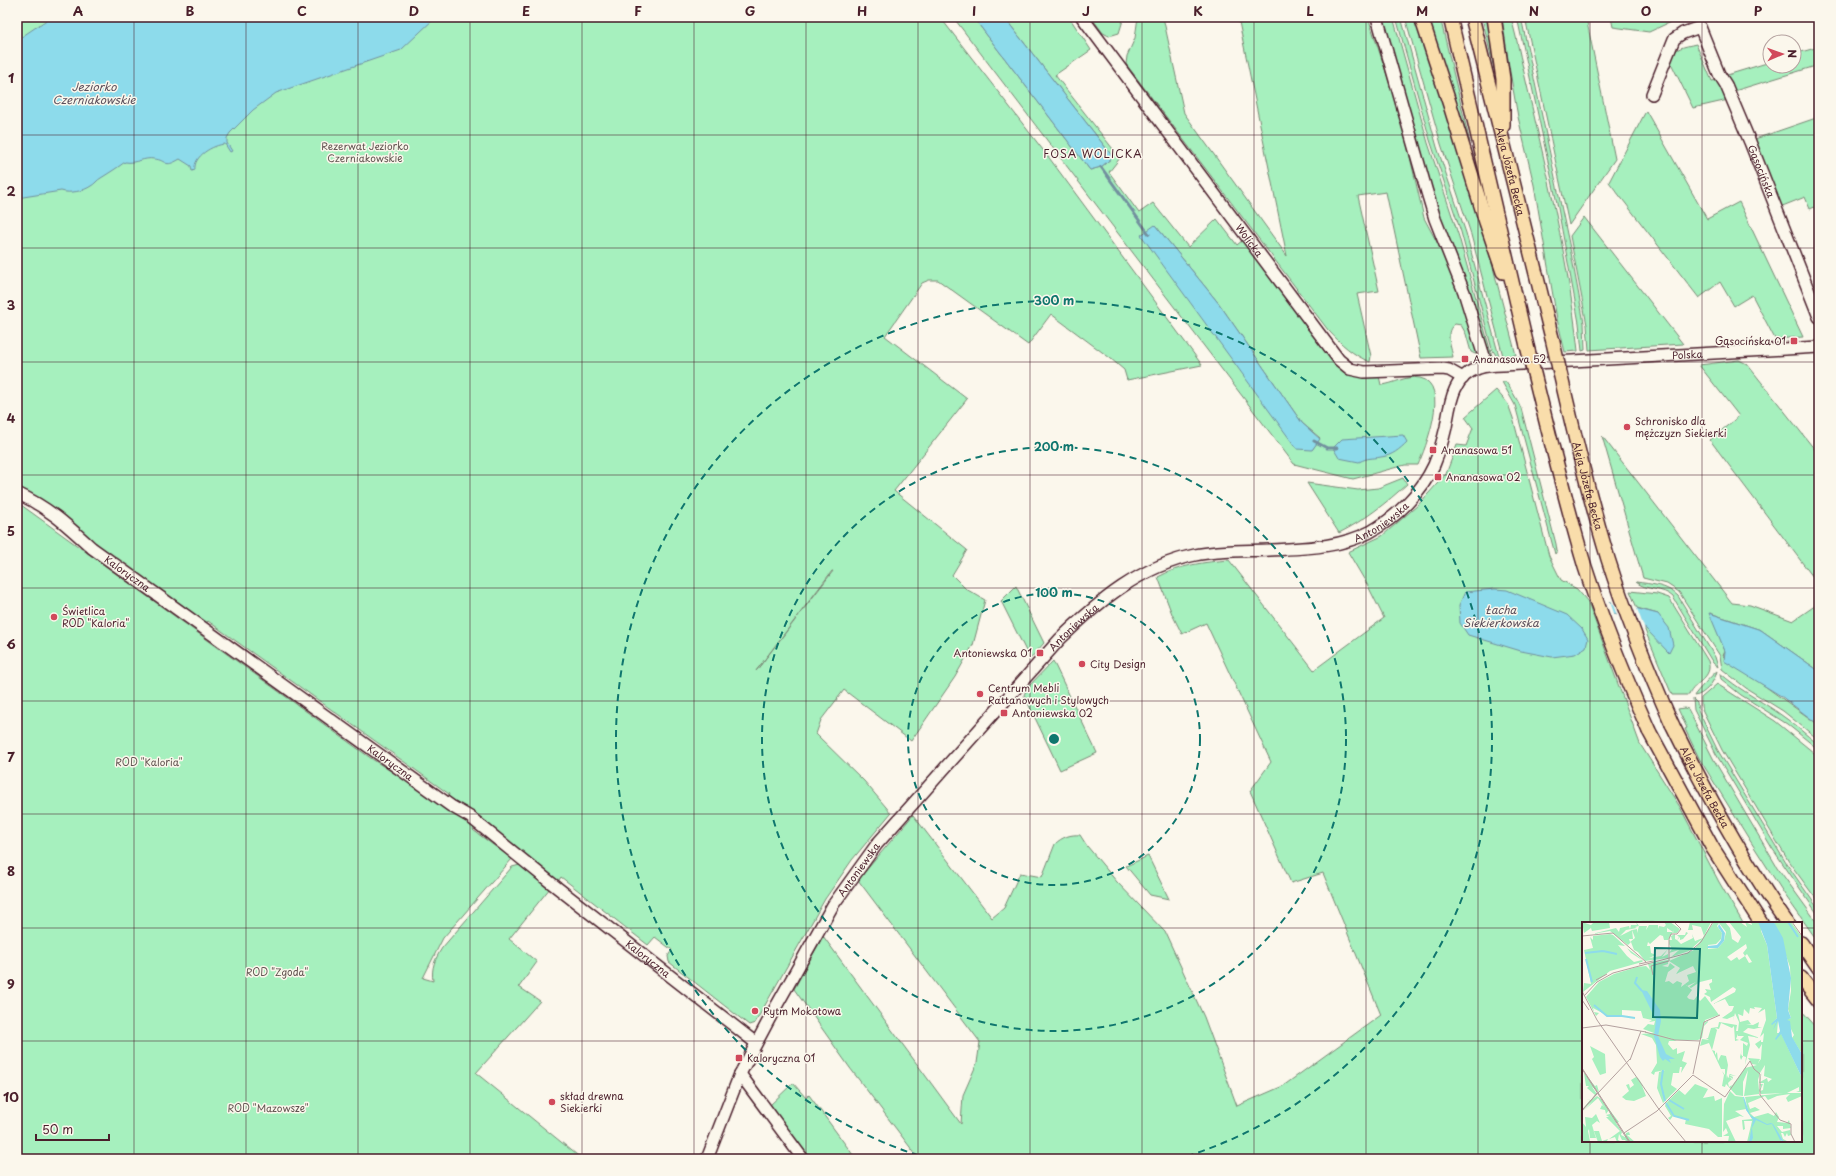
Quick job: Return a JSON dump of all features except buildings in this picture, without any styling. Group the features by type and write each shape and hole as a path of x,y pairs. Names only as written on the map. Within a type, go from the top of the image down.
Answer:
{"main road":[{"path":"1421,17 1497,256 1515,295"},
{"path":"1450,17 1527,346 1585,568 1627,682 1649,731 1712,847 1760,922"},
{"name":"Aleja Józefa Becka","path":"1472,17 1552,338 1575,439 1609,560 1649,672 1672,724 1696,773 1730,834 1767,895 1786,922"},
{"path":"1494,17 1503,79 1503,146"},
{"path":"1802,944 1819,969"},
{"path":"1802,979 1819,1001"}],"street":[{"name":"Wolicka","path":"1082,17 1339,360 1350,369 1364,372 1443,369 1453,372 1463,378"},
{"path":"1376,17 1435,219 1464,292 1488,366"},
{"name":"Gąsocińska","path":"1652,94 1674,38 1700,27 1719,74 1726,85 1747,135 1819,317"},
{"name":"Polska","path":"1580,360 1819,347"},
{"name":"Antoniewska","path":"706,1159 740,1074 832,904 877,844 1060,639 1085,615 1112,594 1140,576 1169,562 1212,553 1311,548 1339,544 1358,538 1382,525 1402,508 1417,492 1434,465 1443,440 1451,399 1458,384 1471,371 1488,366 1580,360"},
{"name":"Kaloryczna","path":"17,493 40,504 62,520 92,548 347,732 451,806 470,817 550,882 756,1043"},
{"path":"740,1074 803,1159"}],"green space":[{"path":"17,17 940,17 1050,159 1202,365 1127,380 1124,370 1051,314 1028,345 938,280 929,280 922,283 885,336 967,399 894,491 967,550 952,575 966,589 985,600 973,645 955,677 911,741 844,690 821,720 816,734 864,781 891,813 852,860 825,899 755,1023 749,1025 669,962 668,956 672,950 655,937 648,945 561,877 557,883 478,819 473,830 512,859 443,938 423,978 433,981 434,964 442,948 512,867 520,865 550,888 509,939 537,962 519,987 540,1001 476,1073 582,1159 17,1159 17,502 372,759 445,806 449,794 208,621 205,624 17,489","holes":["832,571 833,571 756,671"]},
{"path":"953,17 973,17 1090,170 1101,167 1113,157 1004,17 1069,17 1091,50 1055,75 1120,158 1109,172 1139,213 1153,203 1188,247 1217,219 1237,245 1244,239 1345,373 1379,376 1381,385 1415,377 1429,383 1434,392 1435,404 1430,432 1418,465 1405,465 1353,479 1294,464","holes":["1155,225 1220,305 1302,423 1320,438 1312,450"]},
{"path":"1091,17 1124,17 1119,33 1109,36 1103,33"},
{"path":"1138,17 1163,17 1184,113 1287,256 1238,17 1368,17 1401,118 1424,218 1447,261 1478,352 1475,354 1471,352 1466,334 1461,325 1455,324 1449,335 1453,357 1421,358 1386,192 1358,196 1379,291 1357,294 1371,356 1370,362 1348,349 1338,340 1328,330 1126,64 1127,56 1135,38"},
{"path":"1382,17 1393,17 1428,143 1459,237 1493,360 1488,353 1441,222"},
{"path":"1396,17 1401,17 1437,147 1466,233 1499,356 1497,357 1492,349 1461,232 1430,140"},
{"path":"1405,17 1415,17 1485,237 1516,355 1503,356 1470,231 1441,144"},
{"path":"1428,17 1440,17 1470,143"},
{"path":"1482,17 1487,17 1494,69"},
{"path":"1502,17 1511,17 1543,154 1560,232 1578,351 1565,352 1557,319 1534,185 1518,117"},
{"path":"1517,17 1521,17 1571,253 1584,323 1585,350 1582,351 1579,323 1558,208"},
{"path":"1525,17 1586,17 1615,159 1569,225"},
{"path":"1611,17 1681,17 1649,32 1613,27"},
{"path":"1696,44 1712,81 1718,80 1728,100 1693,108 1669,59 1677,50"},
{"path":"1819,47 1819,65 1802,70 1802,52"},
{"path":"1762,64 1762,74 1790,74 1731,92 1724,76"},
{"path":"1646,111 1707,219 1739,202 1803,337 1775,339 1752,295 1734,306 1720,282 1699,298 1609,182"},
{"path":"1819,117 1819,205 1810,209 1805,197 1780,207 1752,140"},
{"path":"1584,217 1683,344 1589,350 1587,325 1570,236"},
{"path":"1739,360 1747,364 1819,455 1819,585 1710,440 1739,416 1699,365"},
{"path":"1502,382 1506,382 1521,408 1556,544 1557,551 1555,554 1515,405"},
{"path":"1496,390 1508,404 1549,556 1561,580 1577,589 1588,602 1640,744 1680,807 1719,882 1742,922 1582,922 1582,1142 1802,1142 1802,1011 1819,1030 1819,1159 919,1159 850,1068 794,989 823,936 961,1124 963,1095 977,1063 980,1042 858,880 913,815 992,918 1004,908 1020,873 1042,877 1055,844 1067,836 1080,835 1087,846 1117,882 1165,932 1204,1017 1237,1106 1283,1086 1381,1015 1323,873 1291,883 1250,791 1271,762 1206,623 1182,634 1172,614 1158,577 1192,565 1229,560 1314,670 1384,618 1368,586 1348,552 1382,536 1418,505 1446,474 1457,445 1466,446 1473,428 1465,417"},
{"path":"1602,436 1732,603 1750,605 1793,621 1819,603 1819,671 1761,630 1710,613 1725,651 1723,656 1819,725 1819,740 1783,711 1746,688 1722,669 1720,656 1679,592 1667,584 1643,578"},
{"path":"1403,478 1407,484 1399,491 1366,517 1339,533 1307,483 1358,490 1378,488"},
{"path":"1636,582 1664,587 1674,592 1678,596 1715,657 1718,667 1713,663 1673,597 1664,592 1640,585"},
{"path":"1016,586 1044,643 1030,659 1001,601"},
{"path":"1630,591 1657,594 1669,598 1708,661 1709,667 1706,676 1689,695 1672,695 1644,628 1646,629 1658,614 1637,608"},
{"path":"1053,661 1097,753 1060,770 1024,695 1027,688"},
{"path":"1717,671 1709,687 1702,693 1694,696 1705,683"},
{"path":"1720,673 1741,689 1788,720 1819,745 1819,750 1787,724 1741,695 1721,679"},
{"path":"1717,684 1775,721 1819,757 1819,903 1789,862 1722,750 1701,707 1701,698"},
{"path":"1693,699 1697,703 1698,710 1717,749 1786,863 1819,910 1819,916 1772,848 1716,754 1694,710"},
{"path":"1678,709 1688,709 1714,760 1777,867 1819,925 1819,943 1785,895 1699,758 1685,729 1687,728"},
{"path":"1148,856 1169,899 1150,895 1126,866"},
{"path":"793,1083 806,1098 809,1095 856,1159 807,1159 768,1107"}],"water":[{"name":"Jeziorko Czerniakowskie","path":"51,17 436,17 401,50 276,93 253,110 230,133 227,138 227,143 232,151 230,152 225,144 210,149 197,160 195,170 192,171 191,166 180,159 168,164 150,159 125,162 92,185 77,192 61,191 17,198 17,40"},
{"path":"973,17 1004,17 1113,157 1101,167 1090,170"},
{"path":"1155,225 1220,305 1302,423 1320,439 1312,450 1297,449 1141,235"},
{"path":"1403,435 1407,442 1396,452 1359,462 1339,458 1333,448 1342,439"},
{"name":"Łacha Siekierkowska","path":"1495,589 1507,590 1567,615 1582,629 1588,639 1586,647 1575,654 1552,657 1521,651 1468,635 1460,623 1459,605 1465,592"},
{"path":"1600,599 1658,614 1669,628 1673,645 1669,653 1646,629 1590,602"},
{"path":"1709,613 1761,630 1819,671 1819,725 1781,696 1724,661 1725,651"}],"pier":[{"path":"1600,597 1609,599 1615,616 1588,603 1589,600"},
{"path":"1611,599 1636,606 1645,630 1618,618"}],"waterway":[{"path":"1101,167 1149,234"},
{"path":"1314,441 1327,448 1337,448"}],"place":[{"name":"Gąsocińska 01","path":"1794,341"},
{"name":"Ananasowa 52","path":"1465,359"},
{"name":"Schronisko dla mężczyzn Siekierki","path":"1627,427"},
{"name":"Ananasowa 51","path":"1433,450"},
{"name":"Ananasowa 02","path":"1438,477"},
{"name":"Świetlica ROD \"Kaloria\"","path":"54,617"},
{"name":"Antoniewska 01","path":"1040,653"},
{"name":"City Design","path":"1082,664"},
{"name":"Centrum Mebli Rattanowych i Stylowych","path":"980,694"},
{"name":"Antoniewska 02","path":"1004,713"},
{"name":"Rytm Mokotowa","path":"755,1011"},
{"name":"Kaloryczna 01","path":"739,1058"},
{"name":"skład drewna Siekierki","path":"552,1102"}],"district":[{"name":"FOSA WOLICKA","path":"1093,154"}],"park label":[{"name":"Rezerwat Jeziorko Czerniakowskie","path":"365,152"},
{"name":"ROD \"Kaloria\"","path":"149,762"},
{"name":"ROD \"Zgoda\"","path":"277,972"},
{"name":"ROD \"Mazowsze\"","path":"268,1108"}]}
